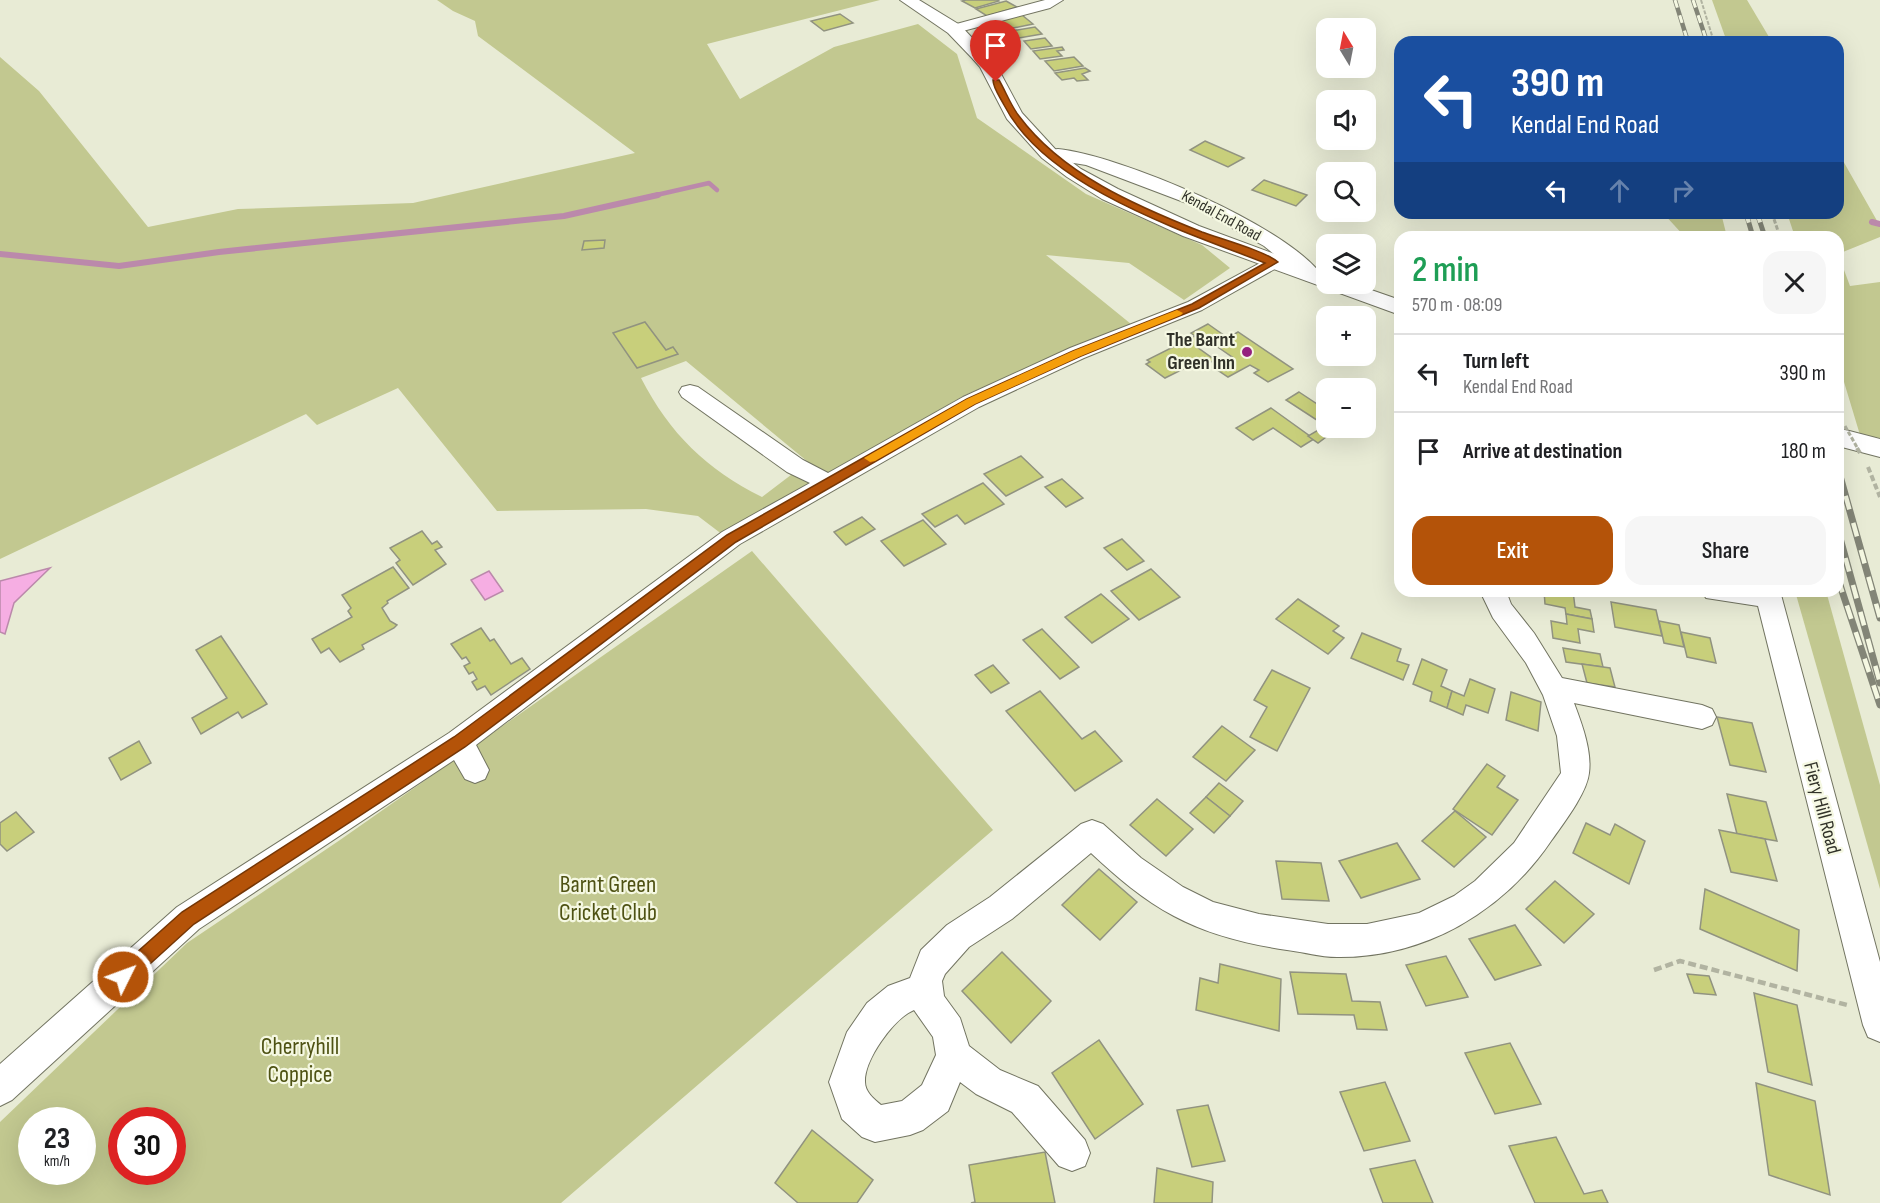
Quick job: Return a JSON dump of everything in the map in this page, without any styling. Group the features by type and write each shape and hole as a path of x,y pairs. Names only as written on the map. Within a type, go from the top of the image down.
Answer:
{"main road":[{"name":"Kendal End Road","path":"908,0 954,30 988,65 1014,116 1049,154 1074,173 1110,194 1191,231 1316,277"},
{"name":"Kendal End Road","path":"1362,294 1394,306"},
{"path":"1844,434 1868,456"}],"street":[{"path":"954,30 1056,0"},
{"name":"Kendal End Road","path":"1049,154 1063,153 1093,162 1195,199 1291,254 1316,274"},
{"path":"0,1088 188,918 459,742 731,538 971,402 1077,353 1195,306 1273,262"},
{"path":"690,392 795,466 827,482"},
{"path":"926,989 900,998 879,1015 859,1044 847,1082 855,1107 875,1124 910,1117 935,1098 954,1056 948,1030 928,1002 925,981 933,962 958,936 1001,908 1092,834 1130,869 1201,913 1258,930 1338,941 1380,939 1429,925 1475,903 1514,867 1531,846 1575,776 1570,724 1546,671 1523,637 1502,613 1495,597"},
{"name":"Fiery Hill Road","path":"1769,597 1878,1019"},
{"path":"1553,687 1702,717"},
{"path":"459,742 475,770"},
{"path":"954,1056 988,1082 1025,1100 1072,1153"}],"path":[{"path":"1701,0 1710,19 1712,36"},
{"path":"1844,434 1868,456 1880,496"},
{"path":"1654,970 1680,961 1878,1019"}],"green space":[{"path":"437,0 880,0 707,44 740,99 834,47 918,24 957,54 977,118 1086,194 1202,245 1230,268 1184,300 1129,263 1046,255 1131,324 965,395 723,535 698,516 646,509 497,511 398,388 317,425 306,414 0,559 0,57 39,91 148,227 238,209 413,203 635,153 478,36 475,21 453,11","holes":["686,361 808,462 762,497 724,474 691,448 664,416 641,378"]},
{"path":"1712,0 1747,0 1768,36 1725,36"},
{"path":"1844,163 1880,226 1880,237 1844,252 1844,231 1793,231 1789,219 1844,219"},
{"path":"1668,219 1722,219 1726,231 1680,231"},
{"path":"1844,270 1850,286 1880,282 1880,438 1860,435 1844,382"},
{"name":"Barnt Green Cricket Club","path":"752,551 993,830 561,1203 0,1203 0,1122 187,943 340,840"},
{"path":"1797,597 1828,597 1880,785 1880,889"}],"shaded area":[{"path":"50,568 14,603 5,634 0,632 0,581"},
{"path":"489,571 503,591 485,600 471,580"}],"building":[{"path":"962,1 999,1 975,8"},
{"path":"1006,1 1017,7 987,16 976,9"},
{"path":"840,14 853,23 824,31 811,21"},
{"path":"1022,15 1033,24 1008,29 999,21"},
{"path":"1035,27 1042,34 1019,38 1011,31"},
{"path":"1045,38 1052,46 1031,49 1024,41"},
{"path":"1062,47 1064,50 1057,51 1062,56 1040,59 1033,51"},
{"path":"1074,57 1083,66 1054,71 1045,61"},
{"path":"1085,68 1090,71 1082,74 1088,80 1077,81 1074,78 1062,80 1055,73"},
{"path":"1205,141 1244,158 1228,167 1190,150"},
{"path":"1264,180 1307,195 1296,206 1252,190"},
{"path":"605,240 604,248 582,250 584,241"},
{"path":"645,322 666,350 673,347 678,354 637,368 613,333"},
{"name":"The Barnt Green Inn","path":"1208,324 1228,338 1238,332 1293,369 1268,382 1254,373 1259,370 1250,365 1228,377 1213,367 1232,357 1209,341 1197,347 1215,360 1197,369 1191,365 1165,378 1146,364 1150,362 1147,360 1195,336 1191,333"},
{"path":"1299,392 1316,403 1316,420 1286,400"},
{"path":"1271,408 1314,439 1301,447 1273,428 1253,440 1236,428"},
{"path":"1316,431 1316,438 1325,438 1318,443 1308,436"},
{"path":"1021,456 1043,477 1006,496 984,474"},
{"path":"1062,479 1083,498 1066,507 1045,487"},
{"path":"983,483 1004,504 965,524 957,515 935,527 922,514"},
{"path":"862,517 875,529 846,545 834,532"},
{"path":"923,520 946,544 904,566 881,541"},
{"path":"422,531 432,544 437,541 442,547 435,550 446,564 413,585 396,563 400,560 390,548"},
{"path":"1122,539 1144,561 1127,570 1104,548"},
{"path":"393,567 409,588 387,601 388,603 382,608 390,621 397,625 362,645 364,649 340,662 329,648 321,653 312,639 352,617 348,611 351,608 342,595"},
{"path":"1151,569 1180,597 1139,620 1111,591"},
{"path":"1101,594 1129,619 1092,643 1065,617"},
{"path":"1544,597 1574,597 1575,607 1590,610 1592,619 1566,614 1565,608 1545,604"},
{"path":"1298,599 1339,626 1333,631 1344,638 1328,654 1276,619"},
{"path":"1611,602 1656,610 1662,636 1615,627"},
{"path":"1566,614 1592,619 1594,632 1578,629 1580,643 1553,638 1551,621 1567,624"},
{"path":"1659,621 1679,625 1684,647 1664,643"},
{"path":"481,628 490,641 494,639 511,664 522,658 530,669 491,695 485,686 477,690 472,682 477,679 473,672 469,674 464,666 470,663 466,657 462,659 451,644"},
{"path":"1042,629 1079,667 1060,679 1023,640"},
{"path":"1681,632 1710,638 1716,663 1687,657"},
{"path":"1362,633 1401,649 1397,661 1409,665 1403,680 1351,658"},
{"path":"221,636 267,704 242,718 238,712 201,734 192,718 227,698 196,650"},
{"path":"1563,648 1600,654 1603,667 1566,662"},
{"path":"1422,659 1447,670 1441,686 1452,691 1447,708 1430,701 1432,692 1413,684"},
{"path":"1582,664 1610,668 1615,687 1587,683"},
{"path":"993,665 1009,683 991,693 975,675"},
{"path":"1272,670 1310,688 1277,751 1250,737 1267,707 1254,700"},
{"path":"1470,679 1495,689 1488,713 1466,705 1463,715 1447,708 1452,691 1464,696"},
{"path":"1040,691 1082,739 1095,731 1122,761 1075,791 1006,711"},
{"path":"1511,692 1541,702 1538,731 1506,720"},
{"path":"1717,717 1752,723 1766,772 1730,765"},
{"path":"1222,726 1255,750 1226,781 1193,757"},
{"path":"139,741 151,763 121,780 109,758"},
{"path":"1487,764 1505,776 1497,787 1518,800 1492,835 1453,809"},
{"path":"1219,783 1243,801 1230,816 1206,797"},
{"path":"1727,794 1766,802 1777,841 1737,834"},
{"path":"1206,797 1230,816 1214,833 1190,813"},
{"path":"1157,799 1193,829 1166,856 1130,825"},
{"path":"1455,811 1486,837 1454,867 1422,841"},
{"path":"16,812 34,832 7,851 0,844 0,823"},
{"path":"1586,823 1610,835 1615,824 1645,841 1629,884 1573,853"},
{"path":"1719,830 1765,839 1777,881 1731,872"},
{"path":"1397,843 1420,879 1361,898 1339,861"},
{"path":"1276,861 1321,863 1329,901 1282,899"},
{"path":"1099,869 1137,902 1100,940 1062,905"},
{"path":"1555,881 1594,914 1564,943 1526,909"},
{"path":"1705,889 1799,930 1797,971 1700,929"},
{"path":"1515,925 1541,965 1495,980 1469,939"},
{"path":"1002,952 1051,1001 1011,1043 962,991"},
{"path":"1446,956 1468,997 1426,1006 1406,965"},
{"path":"1220,964 1281,979 1279,1031 1196,1010 1200,978 1218,983"},
{"path":"1290,972 1346,974 1352,1001 1380,1002 1387,1030 1357,1029 1354,1015 1298,1014"},
{"path":"1687,974 1709,976 1716,995 1694,993"},
{"path":"1754,993 1797,1005 1812,1085 1768,1072"},
{"path":"1099,1040 1143,1104 1095,1139 1052,1073"},
{"path":"1510,1043 1541,1104 1495,1114 1465,1053"},
{"path":"1385,1082 1410,1141 1364,1151 1340,1092"},
{"path":"1756,1083 1815,1101 1830,1195 1769,1175"},
{"path":"1208,1105 1225,1161 1192,1167 1177,1110"},
{"path":"812,1130 873,1180 857,1203 798,1203 775,1183"},
{"path":"1556,1137 1584,1194 1602,1190 1608,1203 1535,1203 1509,1146"},
{"path":"1045,1152 1055,1203 971,1203 975,1202 969,1165"},
{"path":"1415,1160 1433,1203 1383,1203 1370,1169"},
{"path":"1157,1168 1213,1182 1212,1203 1154,1203"}],"waterway":[{"path":"652,196 709,183 717,190"},
{"path":"0,254 119,266 219,252 564,216 658,195"},
{"path":"1872,222 1880,224"}],"railway":[{"path":"1675,0 1686,36"},
{"path":"1693,0 1705,36"},
{"path":"1748,219 1751,231"},
{"path":"1759,219 1763,231"},
{"path":"1844,490 1880,618"},
{"path":"1844,553 1880,683"},
{"path":"1844,597 1880,705"}],"slow traffic":[{"path":"870,458 971,402 1077,353 1177,313"}],"place":[{"name":"The Barnt Green Inn","path":"1247,352"}],"route":[{"path":"123,977 188,918 459,742 731,538 971,402 1077,353 1195,306 1273,262 1191,231 1110,194 1074,173 1032,138 1014,116 996,82"}],"park label":[{"name":"Cherryhill Coppice","path":"300,1060"}]}
